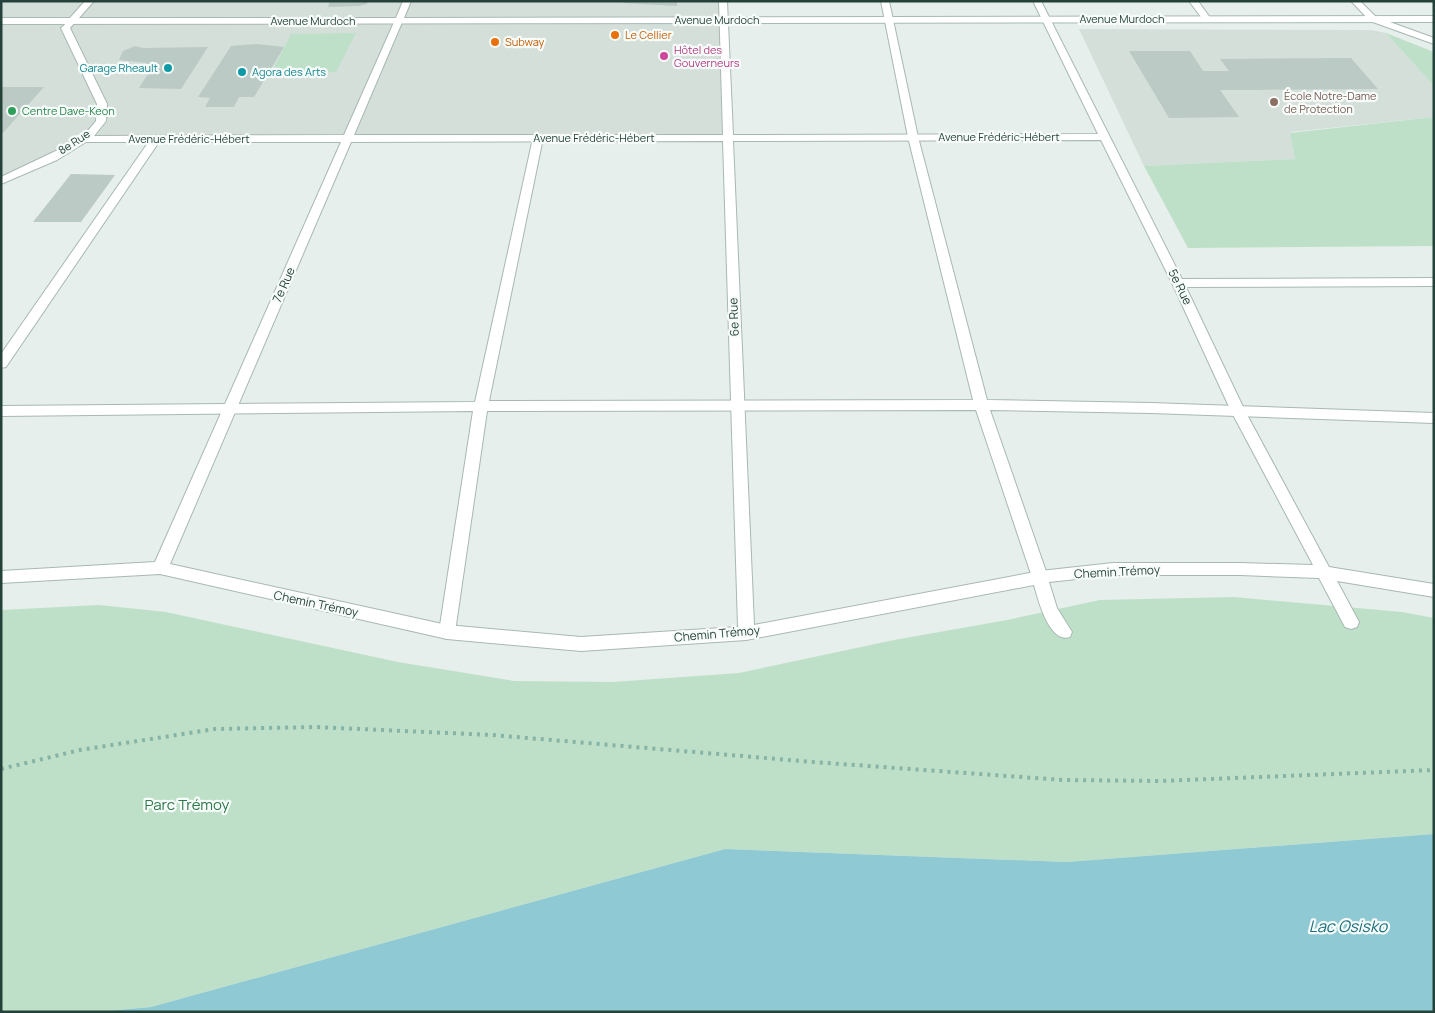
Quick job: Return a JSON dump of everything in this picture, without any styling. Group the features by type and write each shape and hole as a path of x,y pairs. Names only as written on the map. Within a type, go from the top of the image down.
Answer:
{"street":[{"path":"72,21 90,1"},
{"name":"7e Rue","path":"160,568 408,1"},
{"name":"6e Rue","path":"723,1 746,633"},
{"path":"885,1 913,137 981,405 1040,577 1049,610 1064,632"},
{"name":"5e Rue","path":"1037,1 1178,283 1238,411 1351,622"},
{"path":"1194,1 1207,19"},
{"path":"1356,1 1373,19 1434,41"},
{"name":"Avenue Murdoch","path":"1,21 1434,19"},
{"name":"8e Rue","path":"1,182 83,139 99,125 103,110 95,88 68,38 65,28 72,21"},
{"name":"Avenue Frédéric-Hébert","path":"83,139 1105,137"},
{"path":"447,632 481,407 538,138"},
{"path":"1,364 156,139"},
{"path":"1178,283 1434,282"},
{"path":"1,411 981,405 1434,418"},
{"name":"Chemin Trémoy","path":"1,577 160,568 447,632 581,644 746,633 1040,577 1113,570 1240,569 1324,572 1434,591"}],"path":[{"path":"1,769 80,750 215,728 316,726 492,735 1063,780 1169,781 1434,770"}],"shaded area":[{"path":"1,1 723,1 727,138 83,139 1,181"},
{"name":"École Notre-Dame de Protection","path":"1079,29 1371,30 1386,33 1434,86 1434,117 1291,132 1295,159 1144,166"}],"green space":[{"path":"356,33 336,72 272,72 291,34"},
{"path":"1386,33 1434,52 1434,86"},
{"path":"1434,117 1434,246 1188,248 1144,166 1295,159 1290,133"},
{"name":"Parc Trémoy","path":"1234,597 1402,612 1434,618 1434,834 1067,862 725,849 151,1007 96,1012 1,1012 1,610 99,605 166,612 398,662 514,681 612,682 739,673 894,640 1007,620 1100,600"}],"water":[{"name":"Lac Osisko","path":"1434,834 1434,1012 96,1012 151,1007 725,849 1067,862"}],"building":[{"path":"330,1 368,1 367,4 359,6 328,7"},
{"path":"623,1 677,1 677,6 623,3"},
{"name":"Agora des Arts","path":"257,44 284,47 254,97 239,97 234,107 205,107 210,98 198,97 231,46"},
{"name":"Garage Rheault","path":"135,46 143,48 208,47 181,89 139,88 148,74 138,74 147,63 119,60 123,51"},
{"path":"1129,51 1190,51 1203,71 1229,71 1220,59 1351,58 1378,89 1220,90 1239,117 1169,118"},
{"name":"Centre Dave-Keon","path":"1,87 44,87 1,135"},
{"path":"71,174 115,175 81,222 33,222"}],"place":[{"name":"Le Cellier","path":"615,35"},
{"name":"Subway","path":"495,42"},
{"name":"Hôtel des Gouverneurs","path":"664,56"},
{"name":"Garage Rheault","path":"168,68"},
{"name":"Agora des Arts","path":"242,72"},
{"name":"École Notre-Dame de Protection","path":"1274,102"},
{"name":"Centre Dave-Keon","path":"12,111"}]}
